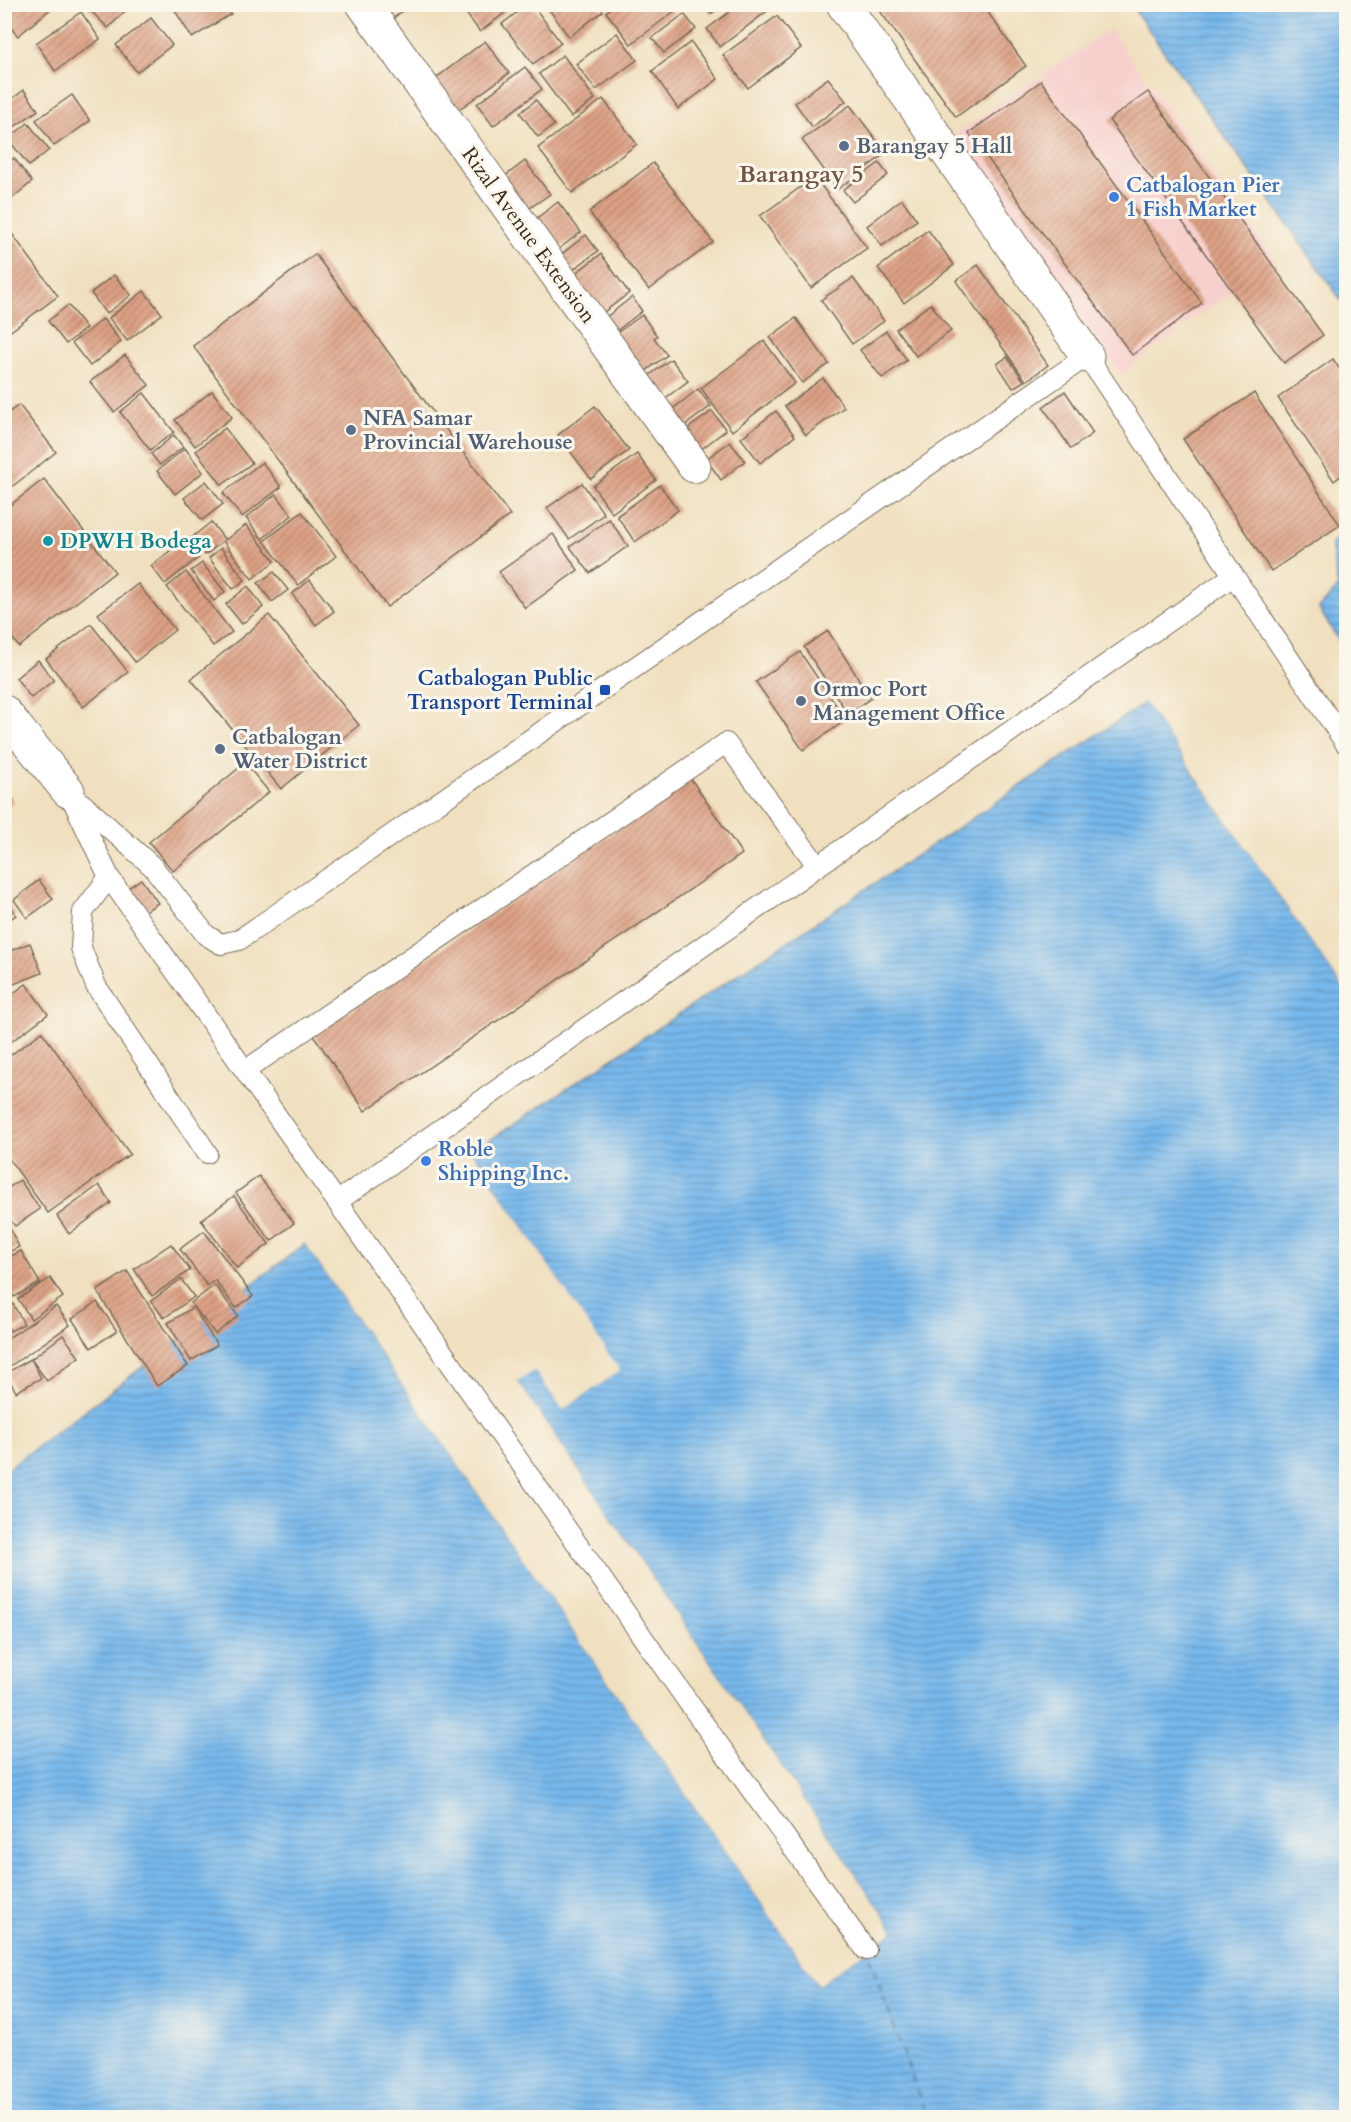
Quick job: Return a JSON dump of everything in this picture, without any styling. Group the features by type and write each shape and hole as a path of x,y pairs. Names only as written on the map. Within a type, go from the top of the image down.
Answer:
{"street":[{"name":"Rizal Avenue Extension","path":"363,4 694,466"},
{"path":"843,4 1087,356"},
{"path":"4,712 68,791"}],"lane":[{"path":"68,791 153,867 206,935 221,944 239,940 1087,356 1347,744"},
{"path":"338,1201 1233,576"},
{"path":"246,1070 726,743 817,866"},
{"path":"68,791 110,877 679,1689 866,1950"},
{"path":"110,877 83,912 81,948 96,986 207,1153"}],"shaded area":[{"name":"Catbalogan Pier 1 Fish Market","path":"1110,29 1275,260 1120,374 955,134"}],"water":[{"path":"1131,5 1346,5 1346,307"},
{"path":"1346,533 1346,652 1319,609 1338,587 1331,543"},
{"path":"1145,703 1346,992 1346,2117 5,2118 5,1471 305,1244 818,1985 894,1931 518,1382 534,1370 563,1410 619,1371 472,1152"}],"pier":[{"path":"1147,701 1346,986 1346,992 1145,703"},
{"path":"472,1152 620,1371 563,1410 534,1371 518,1382 894,1931 818,1985 305,1244 307,1243 819,1981 890,1930 515,1383 516,1379 535,1368 563,1406 615,1370 469,1154"}],"building":[{"path":"4,4 52,4 54,6 18,36 4,20"},
{"path":"92,4 122,4 127,9 108,28 88,8"},
{"path":"171,4 225,4 231,14 192,38"},
{"path":"381,4 412,4 392,19"},
{"path":"459,4 502,4 507,11 480,32"},
{"path":"528,4 532,4 561,43 533,64 502,24"},
{"path":"545,4 598,4 603,11 569,37"},
{"path":"616,4 677,4 680,7 631,44 606,12"},
{"path":"704,4 724,4 711,14"},
{"path":"740,4 772,4 774,6 720,47 707,29"},
{"path":"875,4 982,4 1026,66 956,117"},
{"path":"81,12 100,39 55,71 36,43"},
{"path":"684,14 696,29 664,53 652,38"},
{"path":"777,16 801,48 748,88 723,55"},
{"path":"151,18 172,45 137,72 116,45"},
{"path":"617,33 637,60 596,90 576,64"},
{"path":"485,41 509,73 454,113 431,82"},
{"path":"691,42 718,79 678,109 652,71"},
{"path":"563,55 595,99 571,117 539,74"},
{"path":"525,67 542,89 493,126 477,104"},
{"path":"828,78 846,101 812,127 795,103"},
{"path":"1041,81 1202,303 1132,355 969,133"},
{"path":"24,90 38,110 4,134 4,105"},
{"path":"1148,92 1323,335 1284,363 1109,120"},
{"path":"72,95 90,121 54,146 36,120"},
{"path":"603,99 637,144 572,193 538,148"},
{"path":"536,100 554,125 538,137 520,113"},
{"name":"Barangay 5 Hall","path":"850,105 886,153 838,189 802,140"},
{"path":"28,123 49,150 29,166 8,139"},
{"path":"14,158 32,182 6,203 4,166"},
{"path":"525,161 550,194 524,212 500,180"},
{"path":"653,163 713,242 649,290 589,212"},
{"path":"879,163 888,175 853,202 843,190"},
{"path":"815,177 867,248 811,288 760,216"},
{"path":"902,199 917,220 882,246 867,226"},
{"path":"558,202 581,232 556,251 533,221"},
{"path":"4,223 58,296 4,336"},
{"path":"928,230 954,265 904,303 878,268"},
{"path":"586,235 598,251 564,276 553,261"},
{"name":"NFA Samar Provincial Warehouse","path":"315,254 510,515 387,607 193,346"},
{"path":"601,254 629,293 596,318 568,279"},
{"path":"978,265 1048,365 1026,381 956,281"},
{"path":"114,275 131,295 106,314 91,293"},
{"path":"853,278 884,321 852,344 821,300"},
{"path":"144,291 162,314 127,341 109,318"},
{"path":"632,297 642,311 610,336 600,322"},
{"path":"931,304 951,331 916,356 896,329"},
{"path":"68,305 86,328 66,344 48,321"},
{"path":"642,315 657,336 654,338 667,355 643,373 610,338"},
{"path":"796,318 829,364 802,383 770,337"},
{"path":"103,319 121,342 90,366 72,343"},
{"path":"886,331 907,360 882,378 860,350"},
{"path":"764,341 795,383 732,431 701,388"},
{"path":"125,355 149,385 114,412 90,382"},
{"path":"1007,357 1024,381 1013,388 997,364"},
{"path":"671,359 688,381 659,403 642,381"},
{"path":"1333,359 1346,379 1346,472 1334,481 1278,398"},
{"path":"823,378 844,407 806,435 785,406"},
{"path":"698,389 711,406 680,429 668,413"},
{"path":"212,391 232,417 195,446 175,420"},
{"path":"1065,391 1093,433 1071,449 1043,407"},
{"path":"144,393 174,432 150,450 120,412"},
{"path":"1254,393 1340,525 1271,571 1183,439"},
{"path":"19,405 56,452 4,493 4,416"},
{"path":"595,406 629,450 591,479 558,435"},
{"path":"712,411 726,430 696,453 682,433"},
{"path":"776,411 795,436 760,463 741,438"},
{"path":"225,428 252,463 222,485 196,451"},
{"path":"174,435 183,447 160,465 151,454"},
{"path":"730,442 745,461 721,480 706,459"},
{"path":"185,448 203,472 175,494 157,471"},
{"path":"637,454 656,480 612,513 593,486"},
{"path":"262,462 281,487 242,517 223,493"},
{"name":"DPWH Bodega","path":"44,479 115,572 19,647 4,628 4,510"},
{"path":"206,481 223,504 202,520 184,498"},
{"path":"582,483 604,514 569,539 547,508"},
{"path":"660,485 678,510 635,542 617,516"},
{"path":"276,494 292,515 262,539 246,518"},
{"path":"302,512 336,556 298,585 264,541"},
{"path":"609,519 628,546 590,573 570,547"},
{"path":"211,522 225,540 246,525 275,561 252,579 223,541 205,555 191,538"},
{"path":"553,534 578,570 525,608 499,572"},
{"path":"184,540 198,558 165,584 151,566"},
{"path":"221,548 245,580 233,589 209,558"},
{"path":"202,563 225,592 214,601 191,571"},
{"path":"186,572 232,632 213,646 167,587"},
{"path":"274,572 288,590 272,602 258,583"},
{"path":"310,580 334,611 316,625 292,594"},
{"path":"138,584 175,630 135,662 98,614"},
{"path":"248,586 263,607 242,624 226,604"},
{"path":"269,615 359,725 281,789 191,679"},
{"path":"91,624 128,672 83,707 46,659"},
{"path":"828,631 871,698 848,714 804,647"},
{"name":"Ormoc Port Management Office","path":"800,652 846,720 803,750 756,682"},
{"path":"38,660 54,680 31,698 16,678"},
{"path":"245,763 269,792 173,871 149,842"},
{"path":"691,779 742,854 365,1111 314,1036"},
{"path":"4,790 14,801 4,809"},
{"path":"141,879 158,903 144,912 127,889"},
{"path":"39,880 53,899 27,918 14,900"},
{"path":"4,899 16,915 4,923"},
{"path":"30,943 42,973 4,988 4,953"},
{"path":"26,984 48,1014 4,1047 4,1000"},
{"path":"42,1032 130,1154 48,1213 4,1152 4,1060"},
{"path":"259,1176 294,1223 271,1241 236,1193"},
{"path":"20,1180 40,1209 15,1226 4,1212 4,1191"},
{"path":"99,1185 111,1203 69,1234 57,1216"},
{"path":"234,1196 269,1244 237,1268 201,1220"},
{"path":"8,1225 19,1247 4,1254 4,1226"},
{"path":"204,1231 253,1296 236,1308 215,1280 207,1286 180,1249"},
{"path":"171,1244 190,1270 152,1296 134,1269"},
{"path":"21,1251 40,1283 14,1297 4,1280 4,1260"},
{"path":"127,1271 188,1366 157,1386 97,1291"},
{"path":"50,1278 63,1297 31,1319 18,1299"},
{"path":"181,1279 194,1297 164,1318 151,1301"},
{"path":"215,1285 238,1316 215,1334 191,1303"},
{"path":"4,1287 11,1300 4,1304"},
{"path":"97,1302 117,1331 91,1348 72,1319"},
{"path":"13,1304 24,1324 10,1331 4,1321 4,1309"},
{"path":"56,1306 70,1325 10,1366 4,1357 4,1341"},
{"path":"193,1307 217,1345 191,1361 168,1323"},
{"path":"63,1335 79,1357 47,1381 31,1359"},
{"path":"31,1359 41,1378 16,1392 6,1373"}],"ferry route":[{"path":"869,1957 927,2118"}],"place":[{"name":"Barangay 5 Hall","path":"844,146"},
{"name":"Catbalogan Pier 1 Fish Market","path":"1114,197"},
{"name":"NFA Samar Provincial Warehouse","path":"351,430"},
{"name":"DPWH Bodega","path":"48,541"},
{"name":"Catbalogan Public Transport Terminal","path":"605,690"},
{"name":"Ormoc Port Management Office","path":"801,701"},
{"name":"Catbalogan Water District","path":"220,749"},
{"name":"Roble Shipping Inc.","path":"426,1161"}],"district":[{"name":"Barangay 5","path":"801,174"}]}
